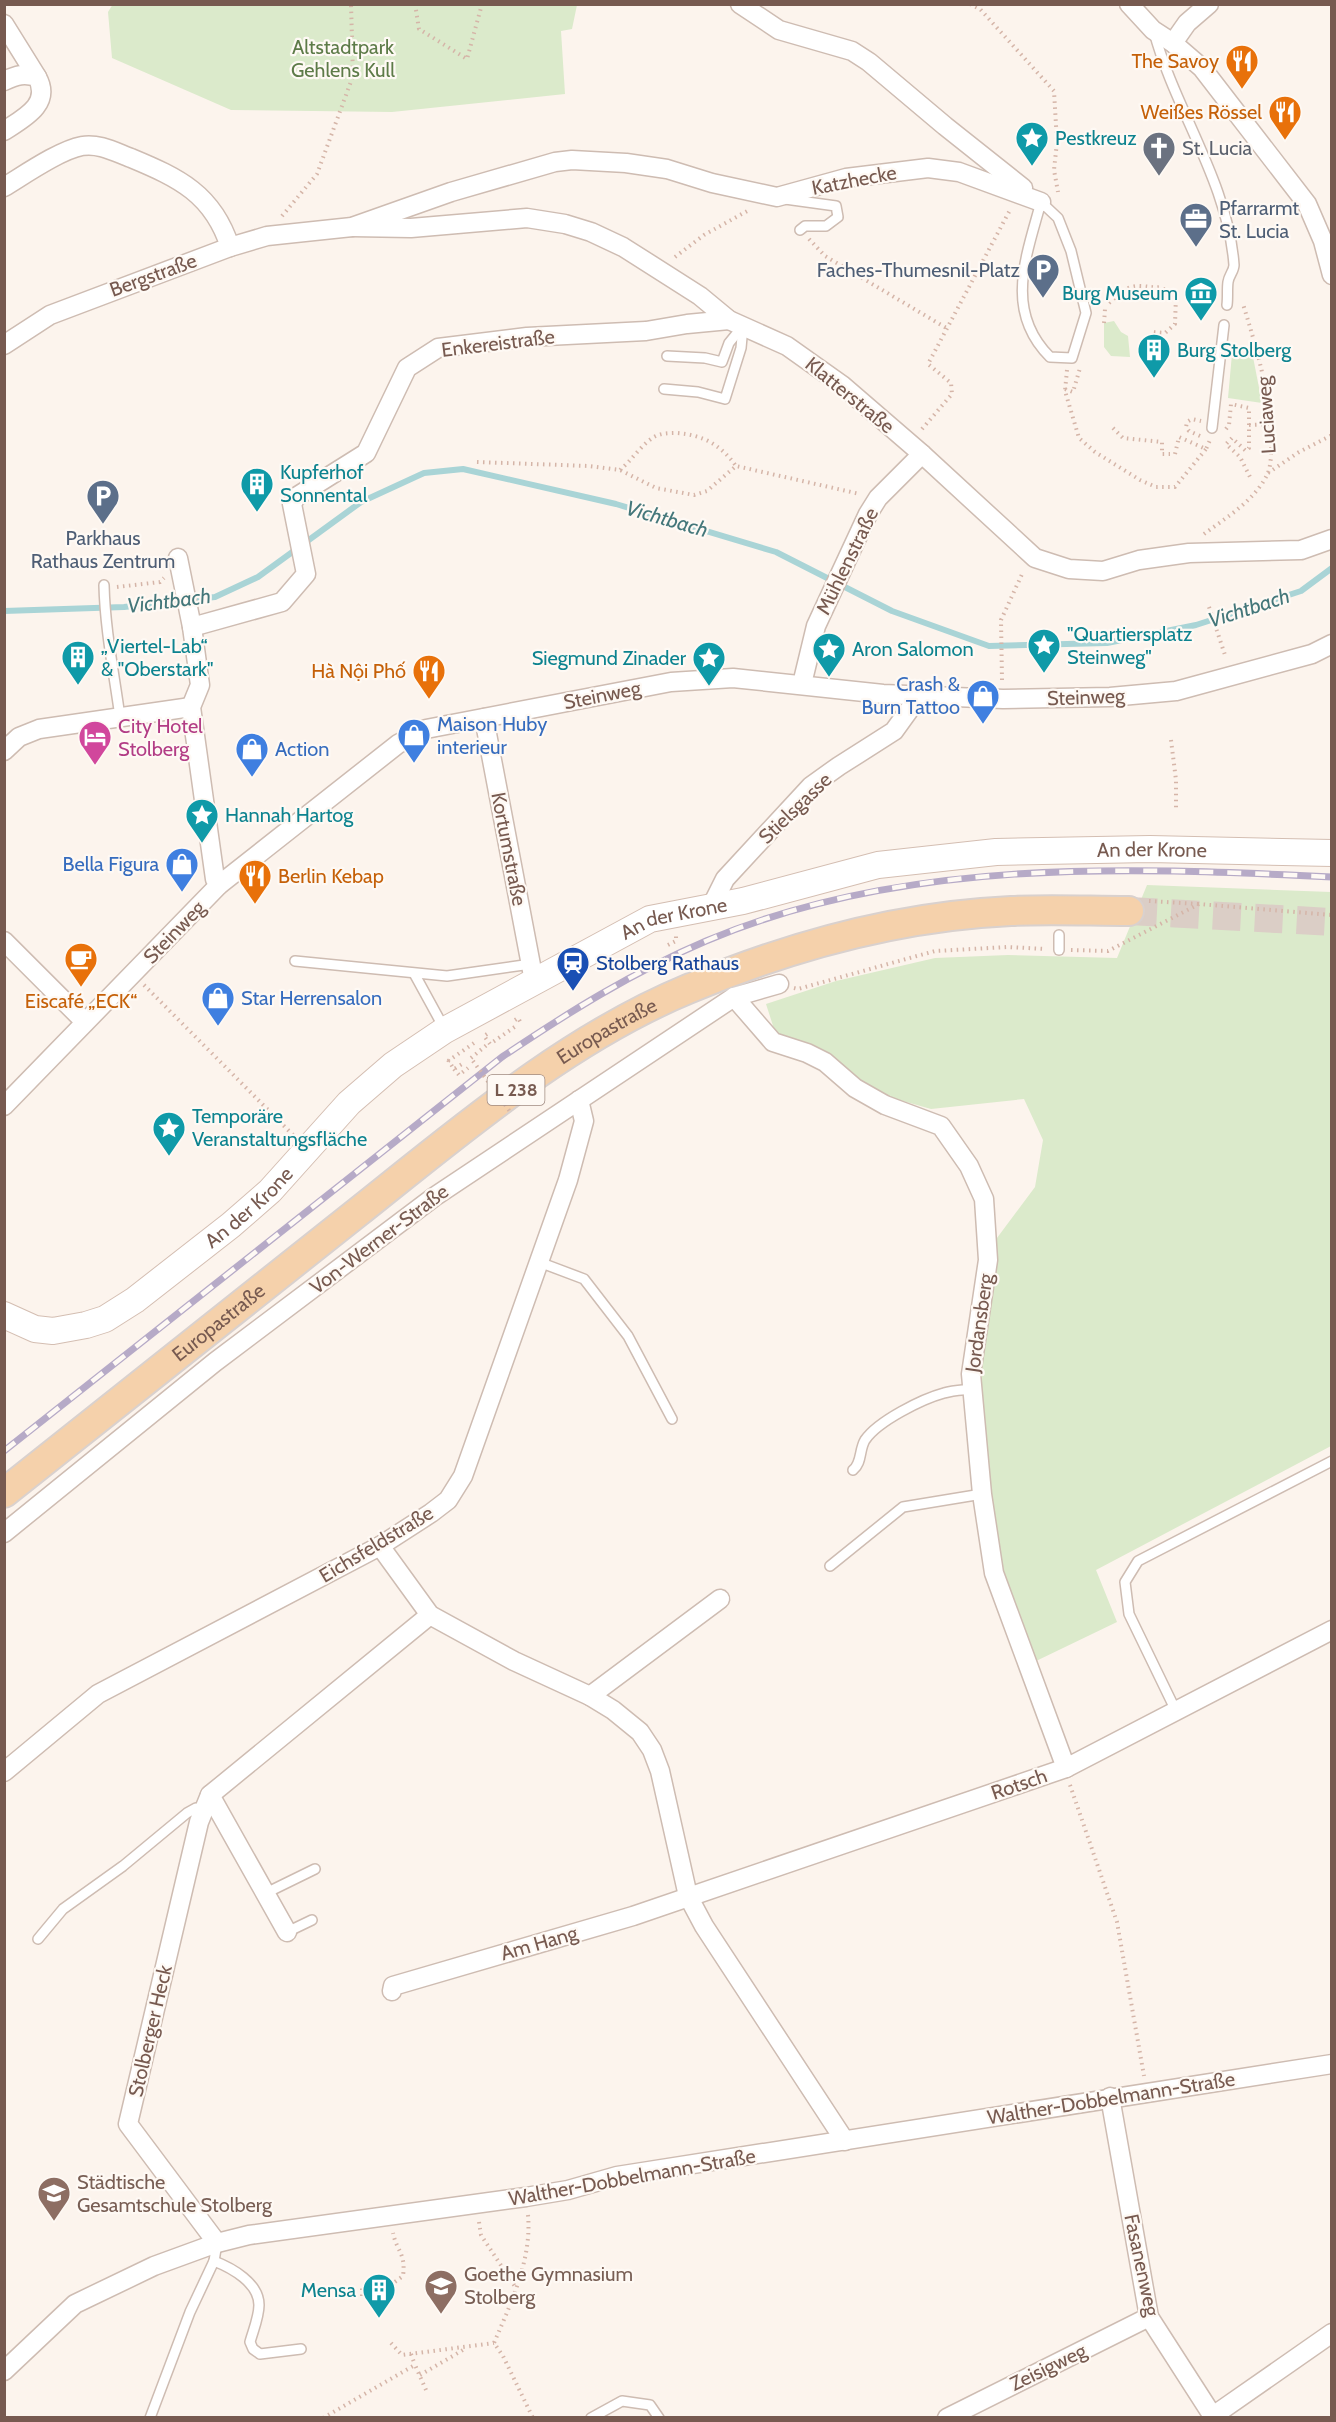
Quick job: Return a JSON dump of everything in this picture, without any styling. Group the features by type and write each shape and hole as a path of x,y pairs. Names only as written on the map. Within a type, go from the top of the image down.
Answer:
{"main road":[{"name":"Europastraße","path":"4,1493 464,1127 562,1058 614,1025 686,989 787,952 869,930 938,918 1010,911 1127,916"}],"street":[{"path":"740,4 779,30 852,51 869,62 1041,202"},
{"path":"1129,4 1153,30 1173,43 1202,68 1307,204 1323,241 1332,275"},
{"path":"1173,43 1187,22 1209,4"},
{"path":"4,24 41,85 41,99 38,107 4,131"},
{"path":"4,81 19,75 37,77"},
{"path":"4,187 29,171 80,146 104,147 181,181 212,208 223,226 230,247"},
{"name":"Katzhecke","path":"311,231 352,226 451,192 555,162 572,160 627,163 667,170 712,183 777,197 846,178 928,168 959,172 1041,202"},
{"name":"Klatterstraße","path":"352,226 411,228 526,218 565,224 591,232 623,247 700,296 736,323 788,346 842,385 1035,558 1069,569 1103,571 1139,560 1189,553 1301,550 1332,539"},
{"name":"Bergstraße","path":"4,345 50,315 72,305 230,247 267,236 311,231"},
{"name":"Enkereistraße","path":"191,622 282,602 306,574 292,512 292,504 296,497 366,453 407,368 438,348 527,337 646,331 736,323"},
{"name":"Mühlenstraße","path":"802,684 812,637 843,564 868,514 916,449"},
{"path":"178,558 173,580 191,622 200,685 191,707 215,879 219,885"},
{"name":"Steinweg","path":"4,1106 219,885 398,744 426,729 670,682 733,678 914,695 1003,699 1110,697 1176,691 1312,654 1332,644"},
{"name":"Stielsgasse","path":"710,909 725,879 811,786 894,731 912,706 914,695"},
{"path":"4,752 28,732 191,707"},
{"name":"Kortumstraße","path":"484,718 533,973"},
{"name":"An der Krone","path":"4,1315 35,1329 53,1331 86,1325 105,1318 135,1300 231,1225 270,1191 349,1103 393,1065 533,973 650,919 710,909 878,866 996,852 1150,849 1332,853"},
{"path":"4,941 85,1022"},
{"name":"Von-Werner-Straße","path":"4,1533 206,1370 434,1197 734,997 778,984"},
{"name":"Jordansberg","path":"734,997 773,1042 807,1053 825,1062 855,1088 875,1099 941,1126 958,1146 984,1199 988,1260 971,1374 982,1494 994,1573 1066,1768"},
{"name":"Eichsfeldstraße","path":"4,1772 98,1694 380,1546 448,1500 457,1488 568,1180 584,1121 579,1100"},
{"path":"380,1546 430,1615 514,1661 590,1696 613,1710 640,1732 652,1750 660,1771 688,1896 704,1926 845,2141"},
{"path":"590,1696 720,1599"},
{"path":"287,1932 266,1893 207,1802 430,1615"},
{"name":"Rotsch","path":"688,1896 1066,1768 1332,1630"},
{"name":"Stolberger Heck","path":"207,1802 199,1822 128,2124 215,2252"},
{"name":"Am Hang","path":"392,1991 393,1986 633,1916 688,1896"},
{"name":"Walther-Dobbelmann-Straße","path":"4,2371 75,2304 154,2266 215,2252 249,2235 526,2197 568,2190 617,2176 1146,2091 1332,2064"},
{"name":"Fasanenweg","path":"1110,2097 1149,2317 1214,2417"},
{"name":"Zeisigweg","path":"947,2418 1149,2317"},
{"path":"1214,2417 1332,2333"}],"lane":[{"path":"1153,30 1162,65 1198,141 1228,229 1234,268 1228,281 1227,304"},
{"path":"777,197 836,206 838,217 826,226 805,226 800,230"},
{"path":"1041,202 1058,218 1071,251 1086,313 1072,358 1050,357 1037,344 1022,308 1022,270 1041,202"},
{"path":"667,356 705,358 722,362 736,323"},
{"path":"664,390 698,392 725,399 741,348 736,323"},
{"path":"1212,428 1224,325"},
{"path":"104,589 105,623 110,642 120,717"},
{"path":"1059,935 1059,950"},
{"path":"295,961 415,975 533,973"},
{"path":"415,975 445,1030"},
{"path":"539,1263 584,1279 628,1336 672,1419"},
{"path":"854,1470 858,1466 865,1441 875,1430 923,1401 946,1392 972,1389"},
{"path":"1176,1711 1129,1614 1125,1582 1138,1561 1332,1461"},
{"path":"830,1566 903,1508 982,1494"},
{"path":"38,1939 63,1909 123,1866 187,1813 207,1802"},
{"path":"266,1893 315,1869"},
{"path":"287,1932 312,1920"},
{"path":"150,2418 189,2312 215,2252 226,2266 243,2277 259,2297 260,2308 250,2342 253,2349 260,2354 301,2349"},
{"path":"591,2418 622,2401 650,2405 659,2418"}],"path":[{"path":"267,236 295,198 317,174 353,76 351,4"},
{"path":"415,4 419,29 467,59 482,4"},
{"path":"970,4 980,9 1054,91 1057,142 1054,170 1059,198"},
{"path":"916,449 952,393 951,383 928,364 1009,212 1015,191"},
{"path":"659,269 704,235 741,214"},
{"path":"800,230 825,256 948,328"},
{"name":"Luciaweg","path":"1202,536 1248,500 1258,480 1268,474 1271,452 1263,370 1234,268"},
{"path":"1109,303 1129,287 1139,285 1151,288 1160,287 1176,296 1175,324 1166,333 1152,332"},
{"path":"1104,323 1105,309"},
{"path":"1068,358 1065,389 1079,438 1095,452 1156,487 1175,487 1206,449"},
{"path":"1065,389 1073,392 1079,373"},
{"path":"1229,425 1232,404 1249,408 1249,448 1246,451 1232,438 1226,444 1240,457 1250,477 1258,480"},
{"path":"1249,425 1270,424"},
{"path":"1113,428 1123,438 1162,442 1162,454 1172,454 1179,437 1194,444"},
{"path":"620,470 656,436 668,433 686,434 707,439 719,447 736,466 851,492"},
{"path":"1268,474 1299,452 1332,435"},
{"path":"477,462 590,466 620,470 656,488 694,495 706,491 736,466"},
{"path":"1002,660 1001,620 1023,572 1035,558"},
{"path":"104,589 173,580"},
{"path":"1209,607 1231,676"},
{"path":"1171,741 1176,780 1176,811"},
{"path":"1127,916 1199,904"},
{"path":"129,979 142,982 309,1150"},
{"path":"519,1020 522,1025"},
{"path":"479,1039 483,1036 489,1045 470,1060 511,1113"},
{"path":"448,1061 469,1046"},
{"path":"454,1069 459,1075 468,1068"},
{"path":"1066,1768 1117,1922 1146,2091"},
{"path":"494,2343 517,2288 530,2236 526,2197"},
{"path":"477,2204 481,2235 517,2288"},
{"path":"362,2296 362,2288 392,2284 403,2276 405,2262 395,2243"},
{"path":"391,2343 402,2355 494,2343"},
{"path":"494,2343 503,2356 533,2418"},
{"path":"420,2375 466,2348"},
{"path":"411,2354 426,2390"},
{"path":"323,2418 415,2365"}],"green space":[{"name":"Altstadtpark Gehlens Kull","path":"113,4 577,5 572,29 561,31 565,94 392,112 231,110 112,58 108,12"},
{"path":"1114,321 1121,332 1128,336 1130,357 1111,356 1104,347 1104,323"},
{"path":"1232,354 1253,357 1262,403 1228,398"},
{"path":"1147,885 1331,892 1331,1446 1096,1570 1117,1622 1034,1662 1004,1571 987,1492 977,1374 994,1242 1035,1187 1043,1140 1024,1099 931,1109 889,1097 776,1035 766,1004 836,981 935,958 1008,955 1117,958"}],"waterway":[{"name":"Vichtbach","path":"4,611 124,607 215,597 258,577 361,502 424,473 463,469 616,504 776,552 892,611 989,646 1107,643 1196,625 1301,591 1332,568"}],"tunnel":[{"path":"1129,911 1332,922"}],"railway":[{"path":"4,1451 502,1057 601,994 678,953 781,914 857,895 935,882 1014,874 1094,871 1174,871 1332,877"}],"place":[{"name":"The Savoy","path":"1242,90"},
{"name":"Weißes Rössel","path":"1285,141"},
{"name":"Pestkreuz","path":"1032,167"},
{"name":"St. Lucia","path":"1159,177"},
{"name":"Pfarrarmt St. Lucia","path":"1196,248"},
{"name":"Faches-Thumesnil-Platz","path":"1043,299"},
{"name":"Burg Museum","path":"1201,322"},
{"name":"Burg Stolberg","path":"1154,379"},
{"name":"Kupferhof Sonnental","path":"257,513"},
{"name":"Parkhaus Rathaus Zentrum","path":"103,525"},
{"name":"\"Quartiersplatz Steinweg\"","path":"1044,674"},
{"name":"Aron Salomon","path":"829,678"},
{"name":"„Viertel-Lab“ & \"Oberstark\"","path":"78,686"},
{"name":"Siegmund Zinader","path":"709,687"},
{"name":"Hà Nội Phố","path":"429,700"},
{"name":"Crash & Burn Tattoo","path":"983,725"},
{"name":"Maison Huby interieur","path":"414,764"},
{"name":"City Hotel Stolberg","path":"95,766"},
{"name":"Action","path":"252,778"},
{"name":"Hannah Hartog","path":"202,844"},
{"name":"Bella Figura","path":"182,893"},
{"name":"Berlin Kebap","path":"255,905"},
{"name":"Eiscafé „ECK“","path":"81,988"},
{"name":"Stolberg Rathaus","path":"573,992"},
{"name":"Star Herrensalon","path":"218,1027"},
{"name":"Temporäre Veranstaltungsfläche","path":"169,1157"},
{"name":"Städtische Gesamtschule Stolberg","path":"54,2222"},
{"name":"Goethe Gymnasium Stolberg","path":"441,2315"},
{"name":"Mensa","path":"379,2319"}]}
